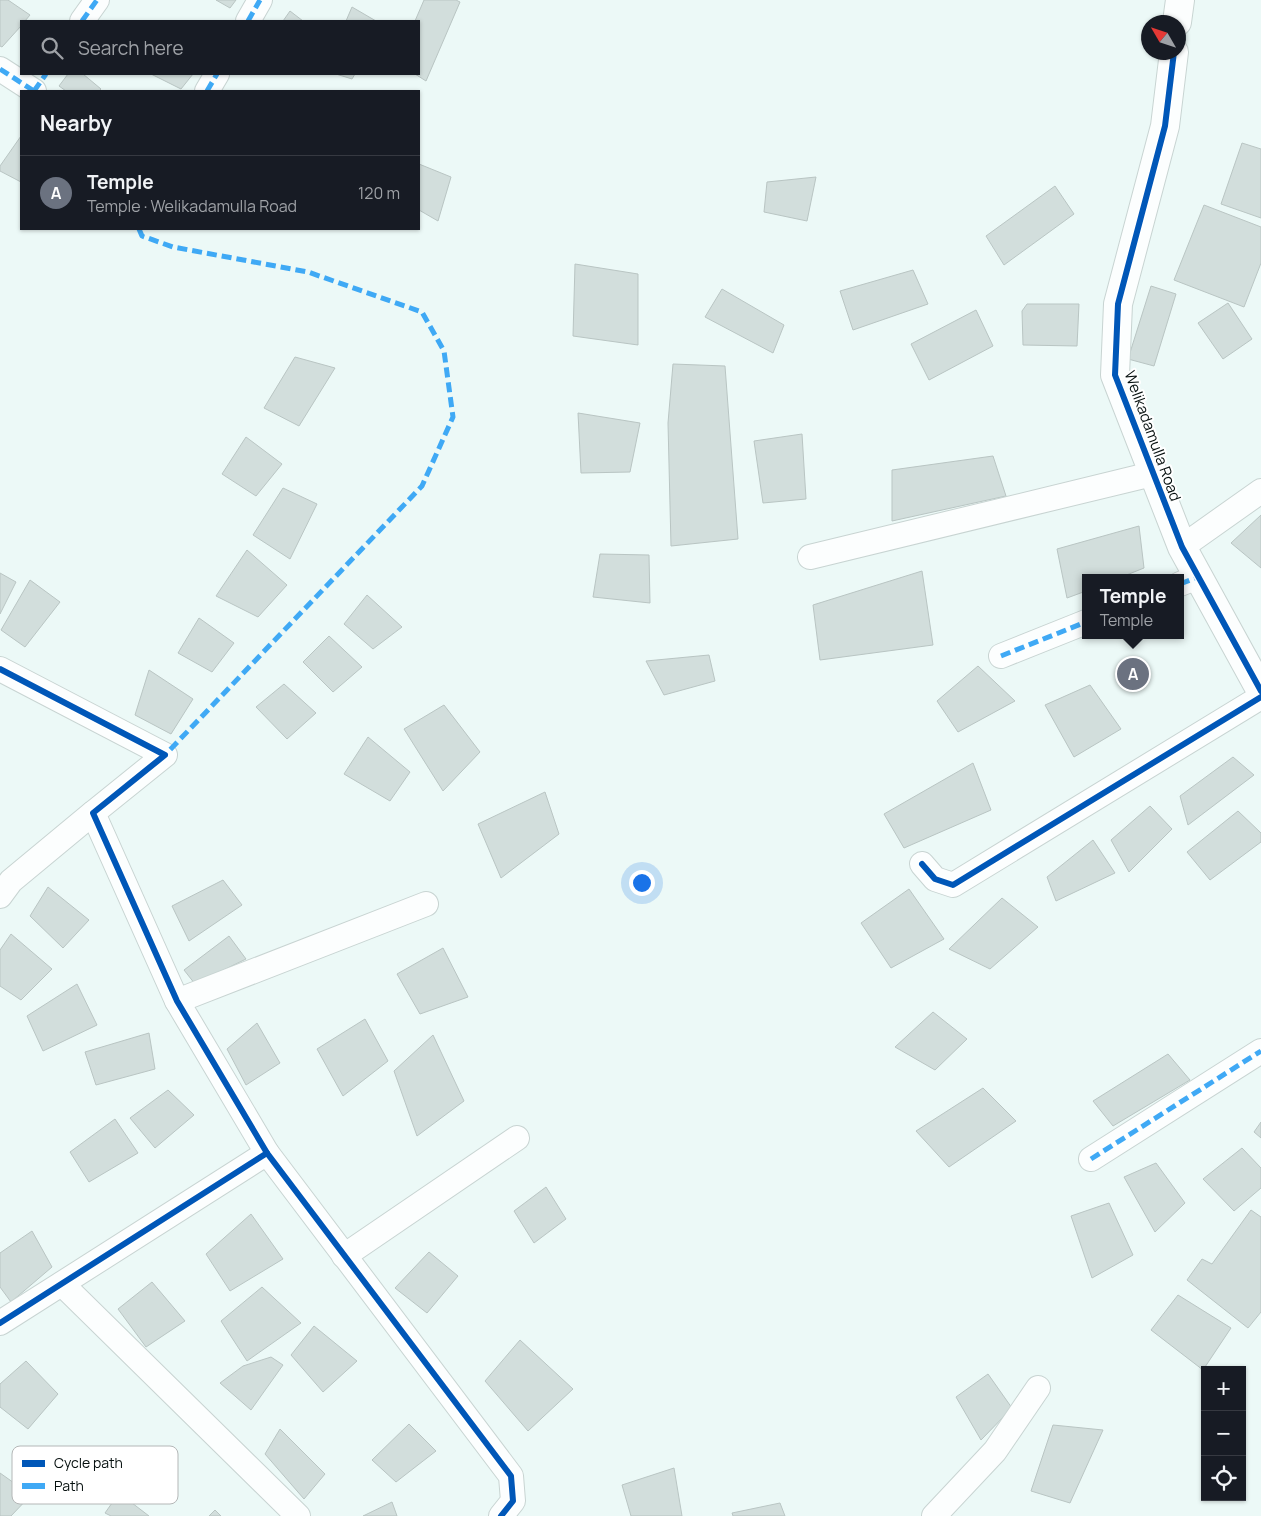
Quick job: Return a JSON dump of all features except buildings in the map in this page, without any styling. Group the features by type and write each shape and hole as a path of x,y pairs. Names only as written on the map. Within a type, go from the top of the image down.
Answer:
{"street":[{"path":"83,20 97,0"},
{"path":"249,20 260,0"},
{"path":"1178,15 1180,0"},
{"name":"Welikadamulla Road","path":"1173,60 1165,126 1118,304 1114,375 1182,547 1189,581 1261,691"},
{"path":"0,69 32,90"},
{"path":"35,90 45,75"},
{"path":"208,90 216,75"},
{"path":"810,557 1152,474"},
{"path":"1182,547 1261,491"},
{"path":"1000,656 1082,624"},
{"path":"0,668 165,755 4,885"},
{"path":"922,864 935,879 952,885 1261,696"},
{"path":"93,813 176,1001 266,1153 511,1476 512,1511"},
{"path":"176,1001 426,904"},
{"path":"1091,1159 1261,1051"},
{"path":"344,1256 517,1138"},
{"path":"0,1323 266,1153"},
{"path":"62,1284 298,1516"},
{"path":"934,1516 995,1451 1038,1388"}],"marked path":[{"path":"83,20 97,0"},
{"path":"249,20 260,0"},
{"path":"0,69 32,90"},
{"path":"35,90 45,75"},
{"path":"208,90 216,75"},
{"path":"139,230 142,236 173,247 308,272 422,312 444,351 453,417 422,486 165,755"},
{"path":"1184,582 1198,577"},
{"path":"1001,656 1082,624"},
{"path":"1091,1159 1261,1051"}],"cycle path":[{"path":"1173,60 1165,126 1118,304 1115,375 1182,547 1261,691"},
{"path":"0,669 165,755 93,813 177,1001 267,1153"},
{"path":"922,864 935,879 953,885 1261,697"},
{"path":"0,1323 267,1153 511,1476 513,1501 501,1516"}],"place":[{"name":"Temple","path":"1133,674"}]}
